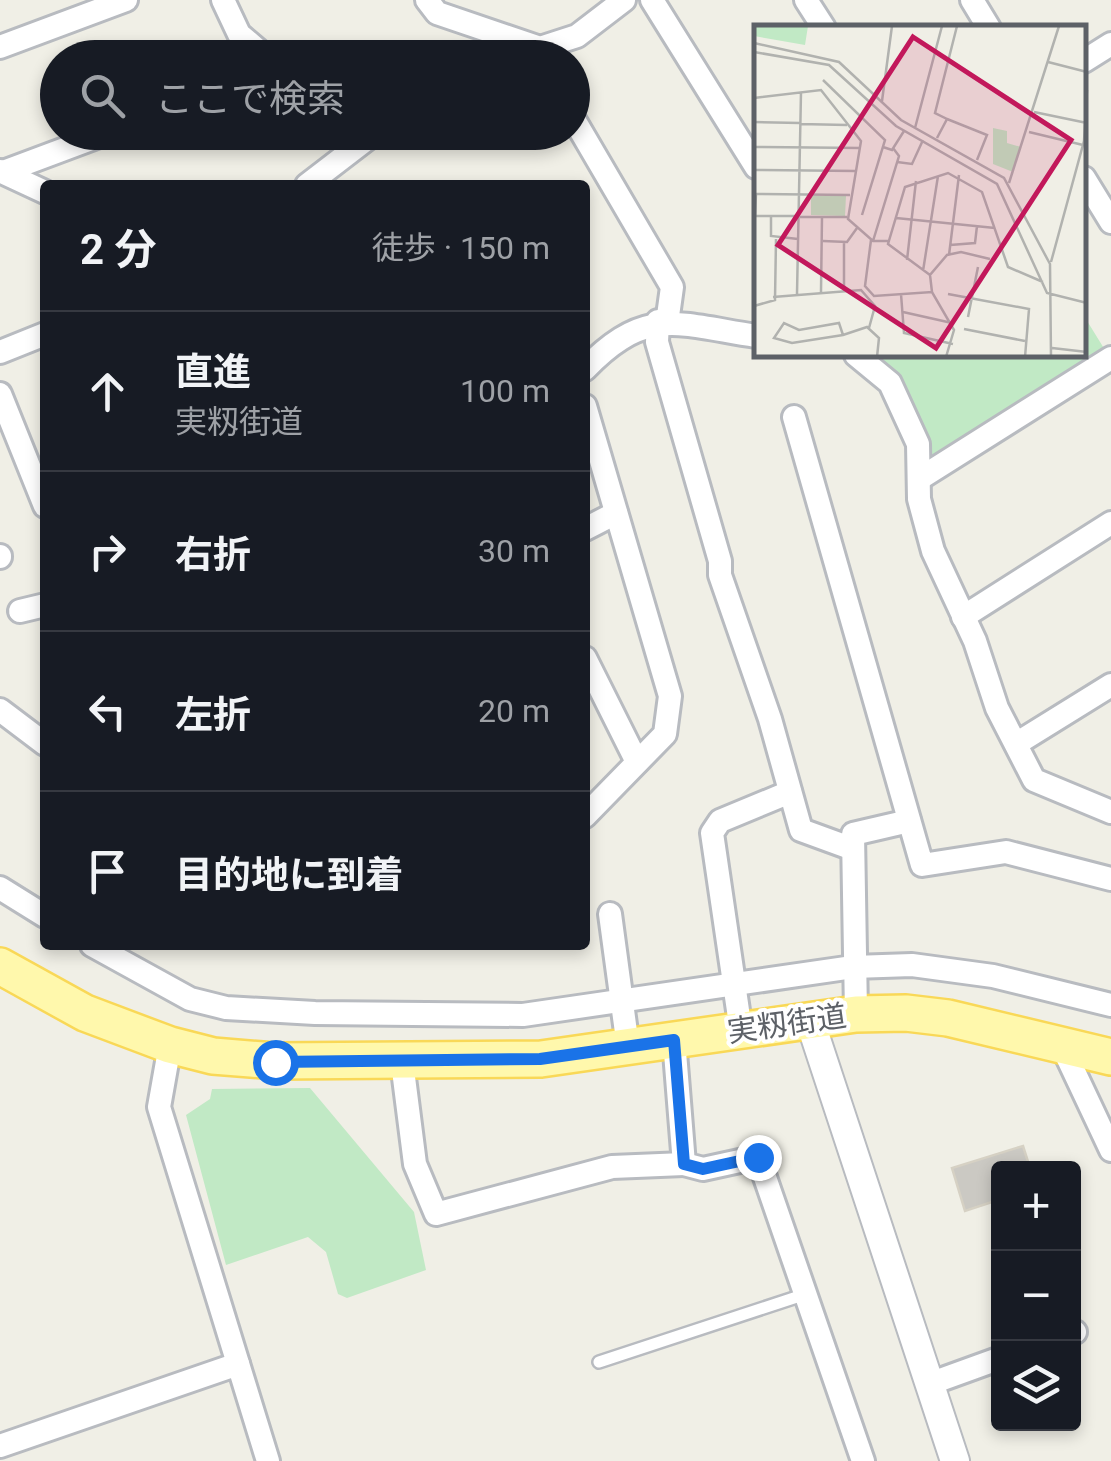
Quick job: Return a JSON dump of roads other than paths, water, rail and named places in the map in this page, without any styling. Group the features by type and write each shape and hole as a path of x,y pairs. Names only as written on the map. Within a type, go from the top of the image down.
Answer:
{"main road":[{"name":"実籾街道","path":"0,966 86,1013 170,1045 213,1056 275,1062 540,1059 856,1014 906,1013 948,1018 1111,1057"}],"street":[{"path":"0,47 126,0"},
{"path":"223,0 239,34 246,40"},
{"path":"427,0 437,13 507,40"},
{"path":"568,40 624,0"},
{"path":"652,0 754,164"},
{"path":"806,0 822,25"},
{"path":"972,0 987,25"},
{"path":"1086,61 1111,44"},
{"path":"590,147 672,287 657,342 720,561 720,575 801,830 853,850"},
{"path":"1,171 60,150"},
{"path":"315,180 354,150"},
{"path":"1,171 40,190"},
{"path":"1086,182 1102,211"},
{"path":"590,364 618,338 662,322 754,336"},
{"path":"0,352 40,336"},
{"path":"862,358 890,383 918,444 919,499 933,551 1034,780 1111,812"},
{"path":"920,480 1111,358"},
{"path":"0,394 40,494"},
{"path":"794,418 922,865 1006,852 1111,880"},
{"path":"590,423 670,696 664,734 590,811"},
{"path":"590,526 616,512"},
{"path":"963,616 1111,523"},
{"path":"20,610 40,607"},
{"path":"590,668 637,762"},
{"path":"1016,744 1111,684"},
{"path":"0,710 40,740"},
{"path":"741,1030 712,832 720,821 790,792"},
{"path":"856,1014 853,834 909,820"},
{"path":"0,888 40,913"},
{"path":"610,914 628,1047"},
{"path":"100,950 165,988 226,1008 484,1016 622,1002 853,967 912,966 994,976 1111,1005"},
{"path":"810,1020 954,1461"},
{"path":"674,1040 684,1164"},
{"path":"170,1045 158,1107 268,1461"},
{"path":"1062,1046 1111,1150"},
{"path":"402,1062 415,1164 436,1214 612,1166 684,1164 703,1169 758,1157 863,1461"},
{"path":"929,1384 991,1362"},
{"path":"0,1446 238,1364"}],"lane":[{"path":"600,1362 806,1294"}]}
